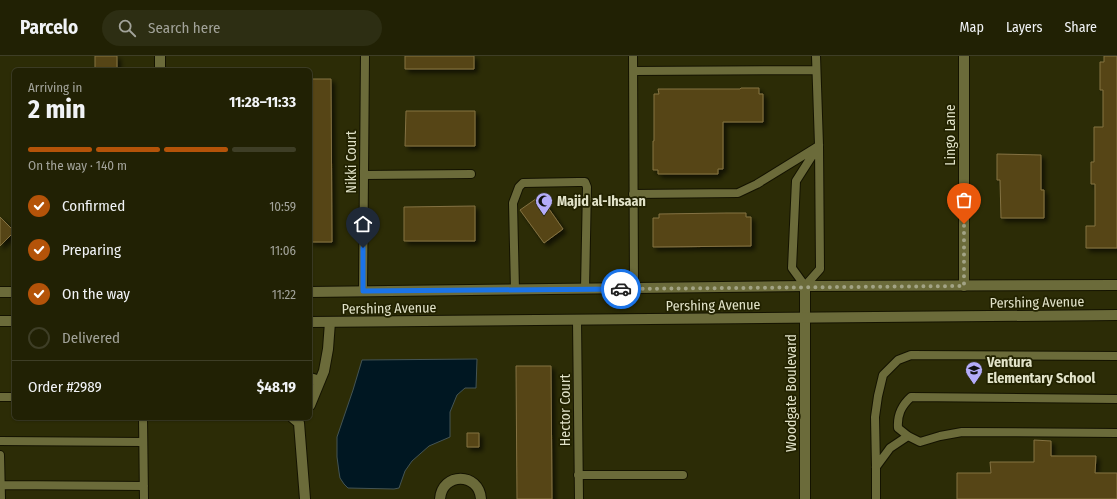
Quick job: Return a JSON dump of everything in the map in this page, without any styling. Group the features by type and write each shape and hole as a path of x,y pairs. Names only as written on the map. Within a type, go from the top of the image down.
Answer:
{"street":[{"path":"160,56 160,68"},
{"name":"Lingo Lane","path":"964,56 964,286"},
{"name":"Pershing Avenue","path":"312,292 805,286 1117,285"},
{"name":"Woodgate Boulevard","path":"805,286 805,499"},
{"path":"0,292 12,292"},
{"name":"Pershing Avenue","path":"312,322 1117,315"},
{"path":"0,321 12,321"},
{"path":"312,400 320,381 328,349 330,322"},
{"path":"312,379 320,381"},
{"path":"299,420 305,499"},
{"path":"440,499 442,489 448,483 455,479 463,479 470,481 477,486 481,499"}],"lane":[{"name":"Nikki Court","path":"363,291 364,56"},
{"path":"633,56 634,288"},
{"path":"816,56 819,145 820,269 805,286 792,268 796,181 819,145"},
{"path":"633,71 816,70"},
{"path":"633,194 738,193 758,184 819,145"},
{"path":"364,176 471,174"},
{"path":"515,290 513,203 519,187 523,183 578,182 585,182 587,187 585,289"},
{"name":"Hector Court","path":"577,320 578,499"},
{"path":"876,499 875,417 878,396 883,375 898,360 911,355 1117,356"},
{"path":"0,398 12,397"},
{"path":"1117,398 911,397 904,403 897,419 898,428 908,436 920,442 940,436 962,432 1117,433"},
{"path":"143,420 144,499"},
{"path":"876,467 890,448 908,436"},
{"path":"0,441 143,442"},
{"path":"0,456 1,499"},
{"path":"578,475 683,475"},
{"path":"0,485 144,486"}],"water":[{"path":"477,359 476,388 465,388 457,395 450,412 450,437 429,446 412,461 405,471 399,488 348,488 344,484 340,478 339,472 337,437 362,360"}],"building":[{"path":"95,56 117,56 117,68 95,68"},
{"path":"405,56 474,56 474,69 405,69"},
{"path":"1104,56 1117,56 1117,248 1086,248 1086,226 1095,226 1095,184 1091,184 1091,162 1094,162 1094,127 1103,127 1103,90 1100,90 1100,62 1104,62"},
{"path":"312,79 331,79 332,242 312,242"},
{"path":"759,88 759,94 763,94 763,122 723,122 723,169 718,169 718,174 658,174 658,170 653,170 654,94 659,94 658,89"},
{"path":"406,111 475,111 475,146 405,146"},
{"path":"997,154 1041,155 1041,190 1044,190 1044,218 1001,218 1000,180 997,180"},
{"path":"540,196 563,229 544,243 520,210"},
{"path":"475,206 475,241 404,241 404,207"},
{"path":"746,213 746,217 751,217 751,246 653,247 653,218 659,218 659,214"},
{"path":"0,217 12,229 12,234 0,246"},
{"path":"516,366 551,366 552,499 517,499"},
{"path":"467,433 479,433 479,447 467,447"},
{"path":"1034,440 1051,441 1051,456 1096,456 1095,473 1117,473 1117,499 957,499 957,473 991,473 990,462 1034,462"}],"way so far":[{"path":"621,289 805,286 964,286 964,224"}],"place":[{"name":"Majid al-Ihsaan","path":"544,216"},
{"name":"Ventura Elementary School","path":"974,385"}],"route":[{"path":"363,248 363,291 621,289"}]}
